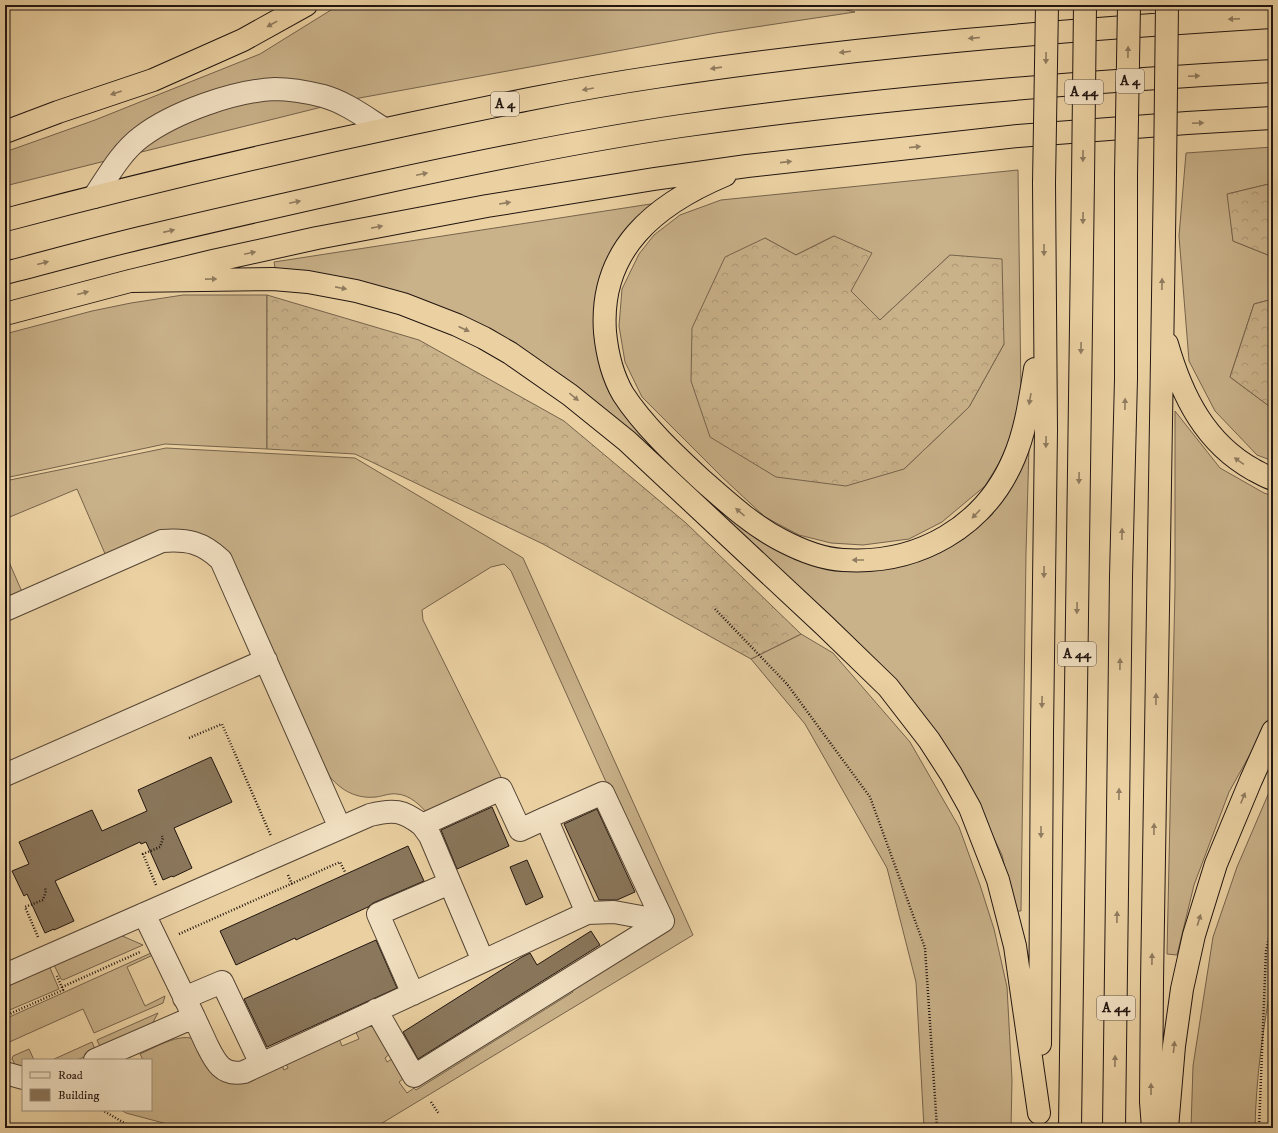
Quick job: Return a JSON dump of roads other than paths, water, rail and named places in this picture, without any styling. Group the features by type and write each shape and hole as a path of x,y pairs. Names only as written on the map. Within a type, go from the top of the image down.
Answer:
{"highway":[{"path":"5,132 152,80 244,40 306,5"},
{"path":"1039,1120 1046,430 1044,183 1047,5"},
{"name":"A 44","path":"1070,1128 1085,5"},
{"name":"A 44","path":"1114,1128 1121,576 1126,379 1128,5"},
{"path":"1153,1128 1151,1102 1152,990 1167,5"},
{"path":"1013,35 1204,5"},
{"name":"A 4","path":"5,220 94,196 384,129 557,94 675,74 885,47 1013,35 1273,17"},
{"name":"A 4","path":"5,273 146,236 445,169 679,126 829,107 980,91 1273,71"},
{"path":"5,314 130,281 317,238 479,208 654,179 747,166 1018,136 1273,118"},
{"path":"747,166 709,182 678,199 650,219 633,237 615,267 609,284 605,302 604,319 606,342 610,362 622,392 640,418 697,475 722,497 760,529 783,541 811,552 841,560 882,559 906,554 928,547 952,534 972,519 987,503 1002,483 1014,459 1024,431 1044,319"},
{"path":"130,281 272,279 308,282 356,291 403,304 457,325 510,353 570,395 627,441 824,625 888,687 929,740 951,774 970,808 1002,894 1015,946 1039,1120"},
{"path":"1162,323 1173,364 1186,396 1200,422 1221,447 1240,462 1273,480"},
{"path":"1167,1128 1174,1046 1182,989 1194,935 1216,864 1273,731"}],"lane":[{"path":"94,196 122,156 141,137 188,111 235,96 274,89 305,92 336,101 384,129"},
{"path":"5,610 162,541 178,540 194,543 211,550 221,560 340,828"},
{"path":"5,775 266,660"},
{"path":"422,824 501,789 520,830 603,793 663,921"},
{"path":"5,975 370,815 384,811 400,812 410,816 422,824 430,836 483,961"},
{"path":"546,818 587,913"},
{"path":"413,994 378,914 450,883"},
{"path":"144,914 216,1062 221,1068 236,1074 244,1072 587,913 614,912 663,921"},
{"path":"376,1010 397,1052 414,1076 663,921"},
{"path":"97,1059 189,1008 222,982 260,1064"},
{"path":"5,1073 22,1078"}]}
